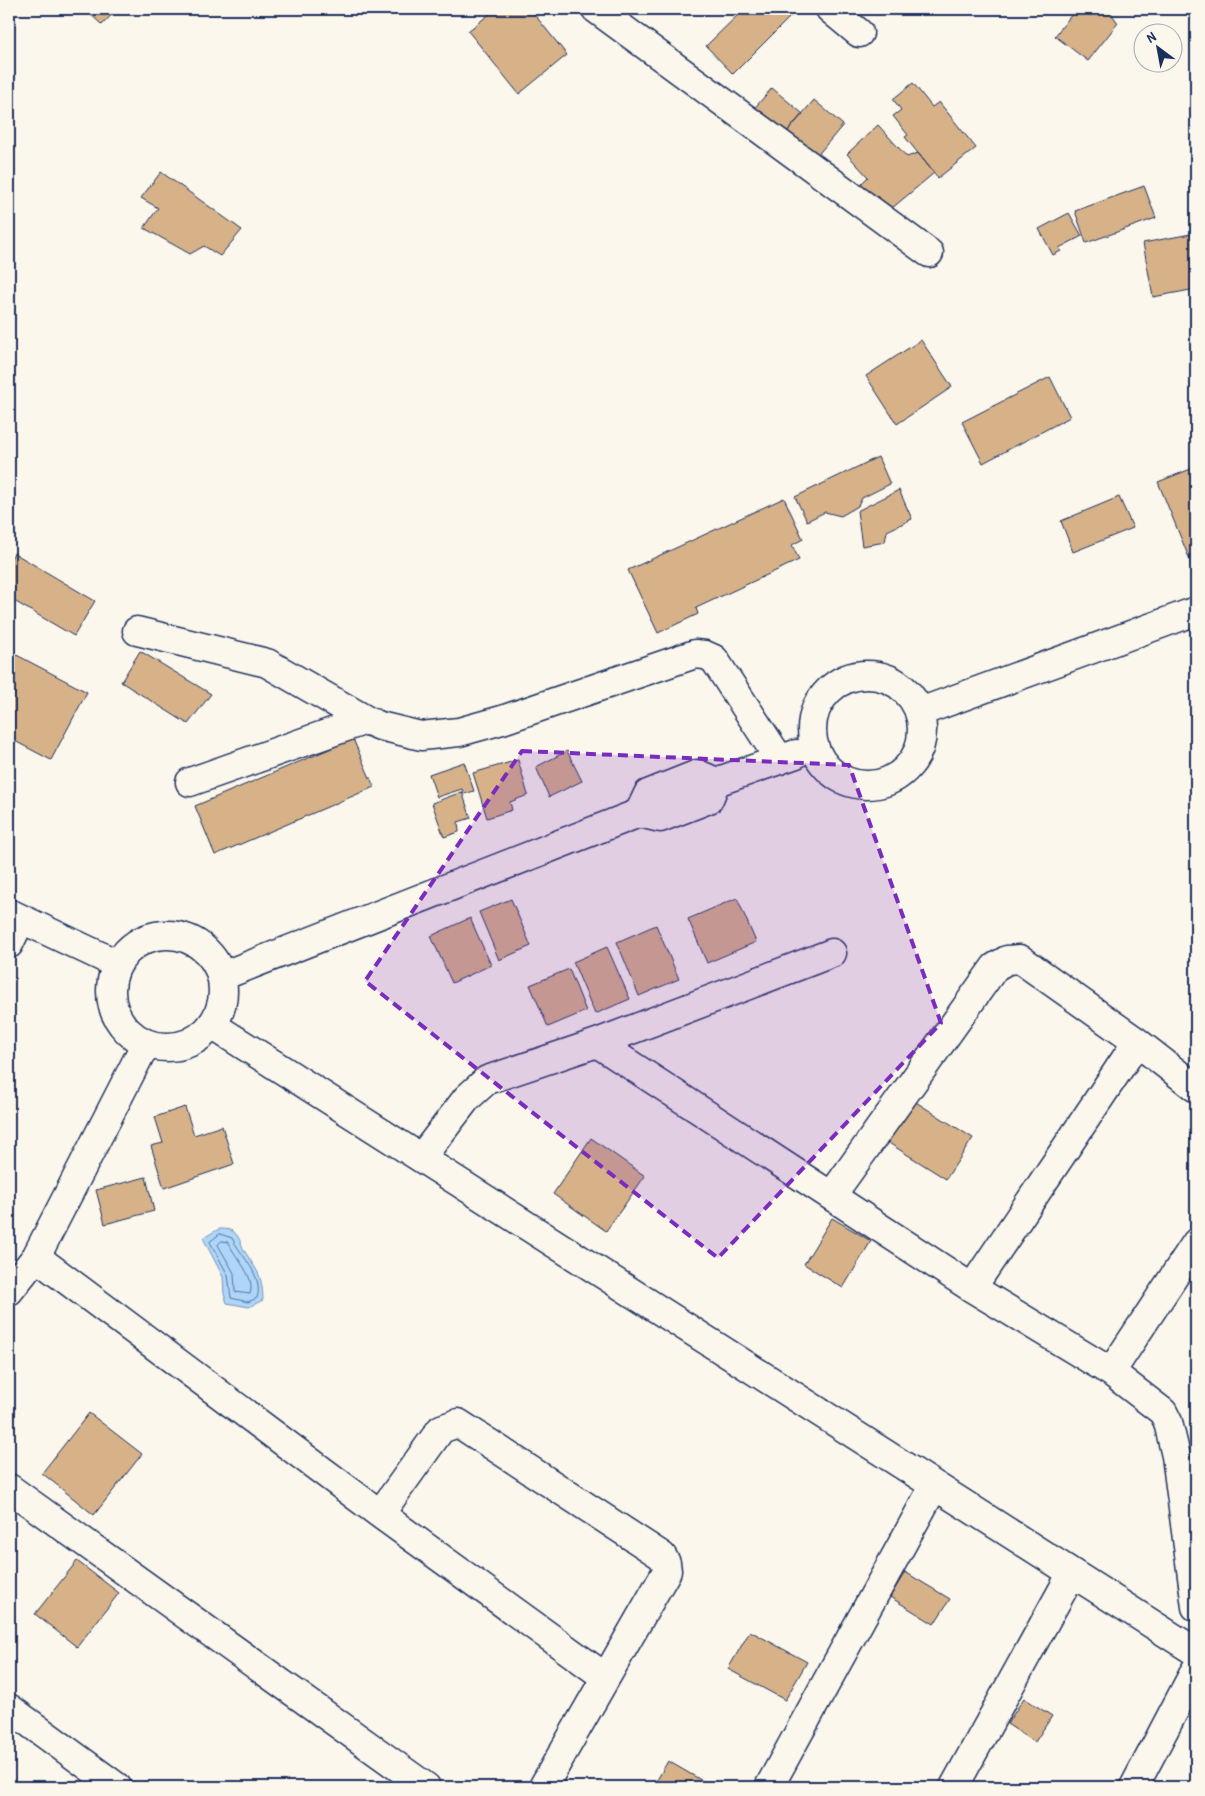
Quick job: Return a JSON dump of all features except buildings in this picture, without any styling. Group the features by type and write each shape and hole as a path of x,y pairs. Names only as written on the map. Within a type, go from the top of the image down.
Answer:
{"street":[{"path":"596,9 929,253"},
{"path":"830,9 859,33"},
{"path":"920,712 1196,611"},
{"path":"137,631 267,663 366,720 380,726 421,736 459,732 695,654 705,655 714,659 780,760"},
{"path":"859,675 878,675 896,682 911,695 920,712 923,729 920,746 912,762 900,774 885,783 868,785 850,783 835,776 822,764 814,748 811,729 815,710 825,693 840,681 859,675"},
{"path":"190,782 366,720"},
{"path":"222,976 640,813 648,794 674,783 698,774 716,782 814,748"},
{"path":"9,944 15,916 117,964"},
{"path":"164,934 183,936 201,944 214,958 222,976 224,993 221,1010 212,1025 199,1037 182,1045 164,1047 146,1043 130,1033 118,1018 112,1001 111,982 117,964 130,949 146,938 164,934"},
{"path":"421,1158 467,1098 487,1080 597,1043 832,954"},
{"path":"832,1195 995,967 1007,960 1020,959 1137,1042 1196,1088"},
{"path":"212,1025 1196,1652"},
{"path":"972,1288 1137,1042"},
{"path":"9,1291 36,1257 146,1043"},
{"path":"597,1043 972,1288 1111,1372 1163,1412 1186,1455 1196,1606"},
{"path":"1111,1372 1196,1243"},
{"path":"36,1257 380,1514 605,1677"},
{"path":"380,1514 441,1429 458,1423 662,1556 668,1571 543,1787"},
{"path":"769,1787 934,1486"},
{"path":"9,1488 426,1787"},
{"path":"954,1787 1072,1573"},
{"path":"1134,1787 1196,1669"},
{"path":"9,1708 117,1787"}],"highlighted area":[{"path":"522,751 849,765 941,1023 718,1258 365,981"}],"water":[{"path":"219,1229 229,1230 236,1234 260,1278 263,1300 249,1307 227,1303 224,1294 223,1277 203,1238"}]}
